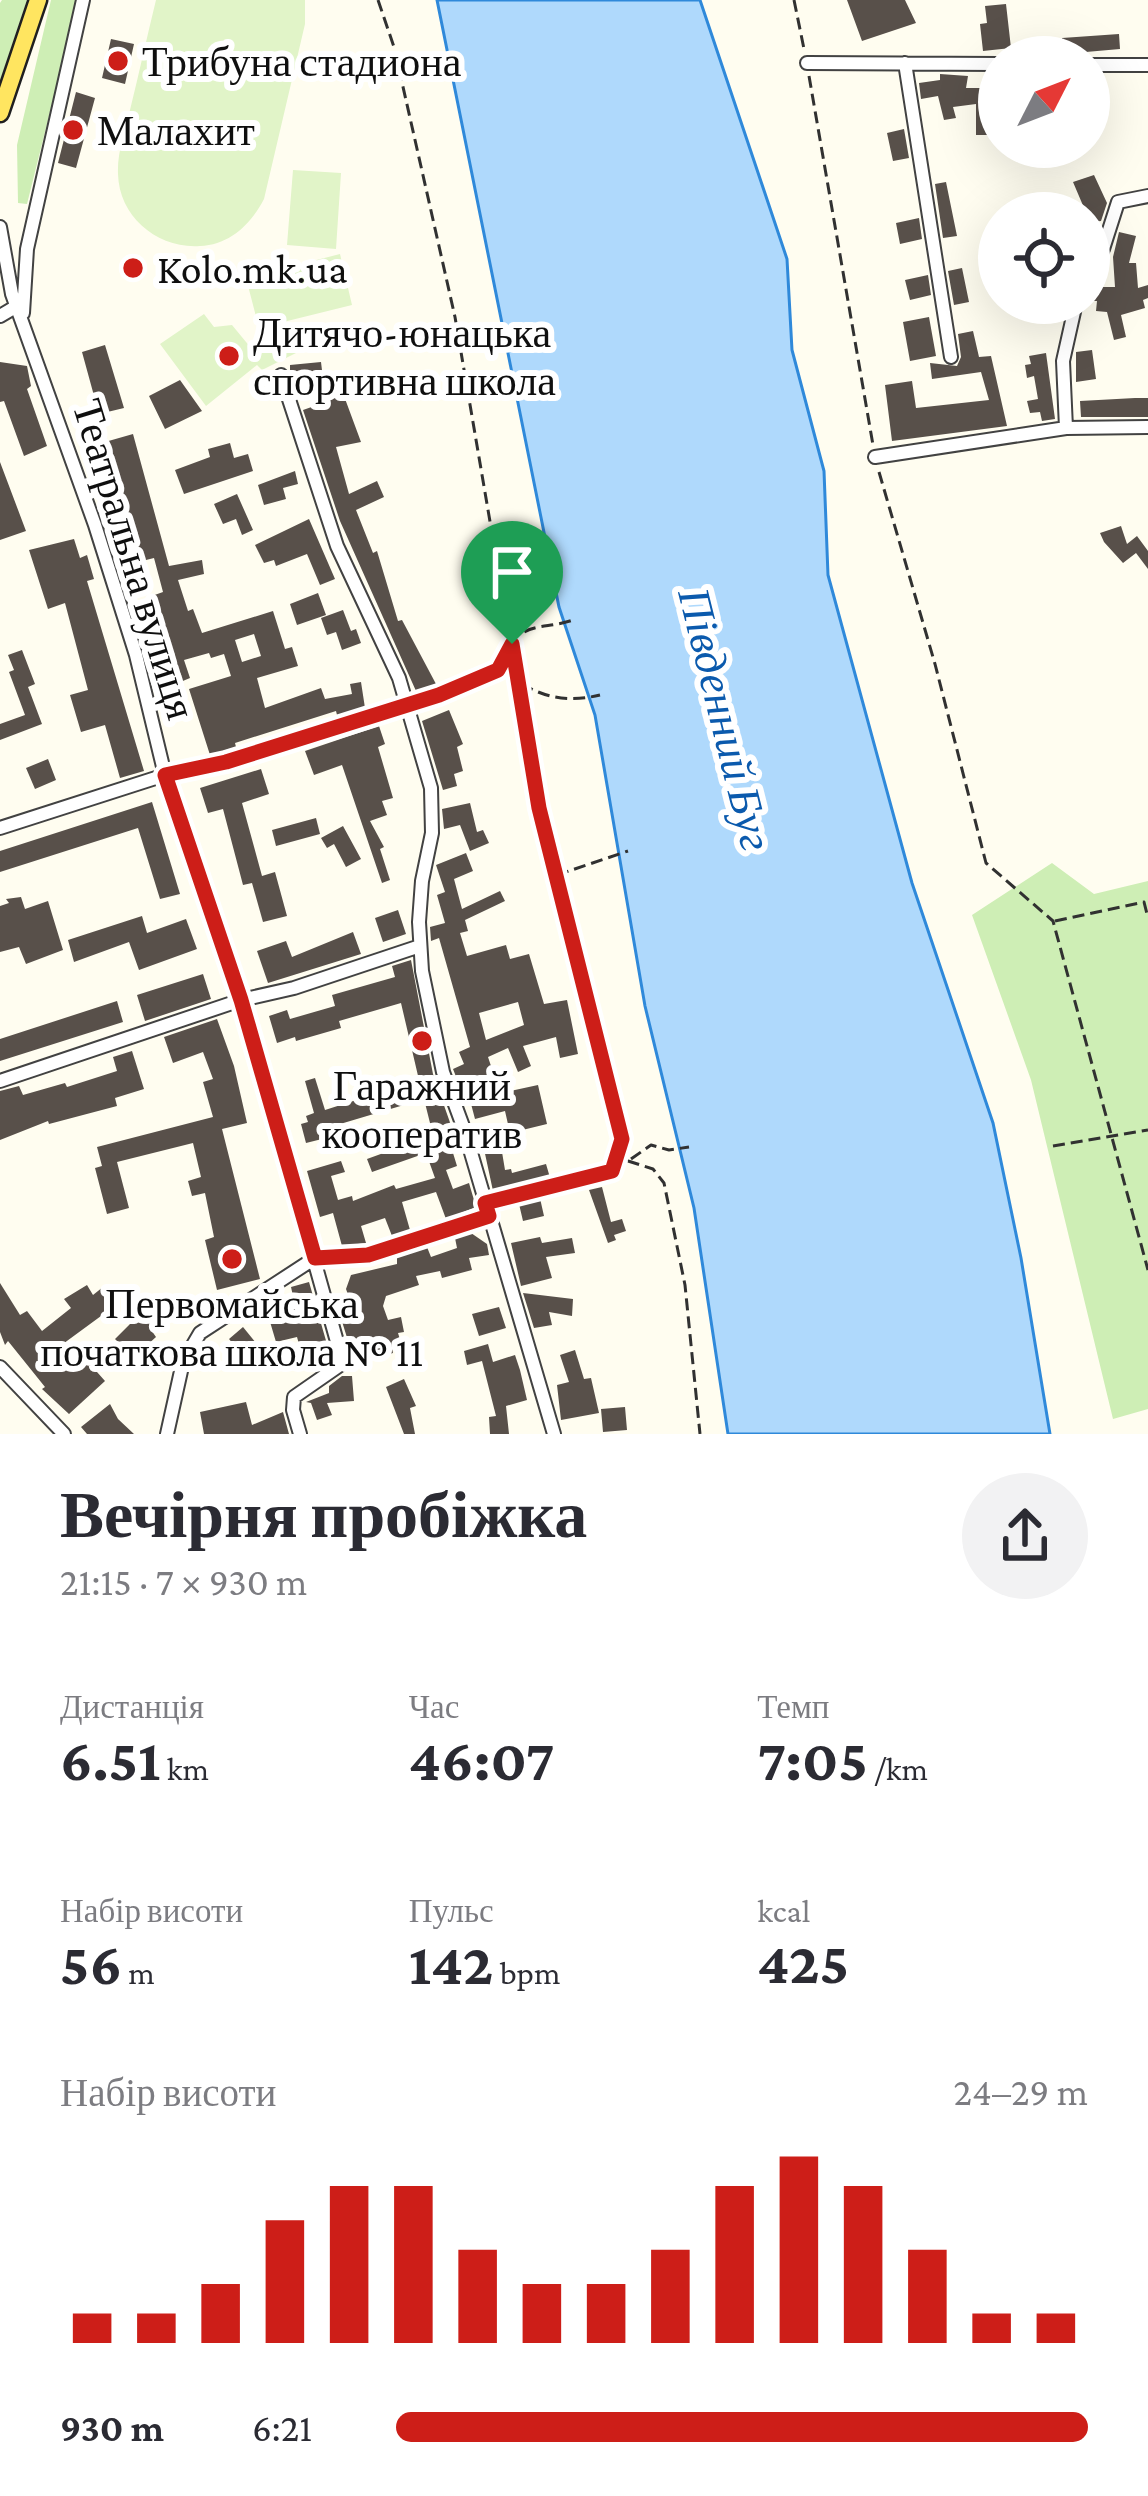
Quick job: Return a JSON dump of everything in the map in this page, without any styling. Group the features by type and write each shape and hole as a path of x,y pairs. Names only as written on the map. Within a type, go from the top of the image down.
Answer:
{"main road":[{"path":"0,113 38,0"}],"street":[{"path":"23,320 27,249 83,0"},
{"path":"807,63 978,64"},
{"path":"905,63 952,357"},
{"path":"1110,64 1148,65"},
{"path":"1110,227 1118,202 1148,196"},
{"name":"Театральна вулиця","path":"0,227 15,300 136,655 165,775 241,1000 344,1363 294,1397 300,1434"},
{"name":"Театральна вулиця","path":"0,280 15,300"},
{"path":"0,316 15,300"},
{"path":"1066,428 1064,361 1072,324"},
{"path":"281,375 331,529 399,678 431,788 432,832 422,881 422,971 442,1072 554,1434"},
{"path":"874,457 1066,428 1148,427"},
{"path":"0,828 407,706 498,670"},
{"path":"0,1081 421,946"},
{"path":"167,1434 182,1361 200,1333 315,1258 368,1255 487,1209"},
{"path":"0,1367 64,1434"}],"path":[{"path":"378,0 394,47 455,317 539,808 622,1139 612,1171"},
{"path":"794,0 874,457 935,664 986,863 1053,921 1148,1270"},
{"path":"573,620 536,624 512,644 498,670 553,698 600,695"},
{"path":"557,875 628,851"},
{"path":"1053,921 1146,902 1148,918"},
{"path":"1053,1147 1148,1130"},
{"path":"487,1209 612,1171 651,1145 669,1150 689,1147"},
{"path":"628,1161 653,1169 664,1183 685,1282 700,1434"}],"green space":[{"path":"27,0 0,81 0,3"},
{"path":"51,0 78,0 27,204 18,203 17,145"},
{"path":"156,0 305,0 305,24 264,199 238,231 211,245 184,246 156,236 133,216 120,190 120,150"},
{"path":"293,170 341,173 336,249 287,245"},
{"path":"340,254 352,305 259,328 246,278"},
{"name":"Дитячо-юнацька спортивна школа","path":"204,314 214,327 232,325 251,348 299,325 310,346 262,370 257,365 206,406 160,344"},
{"path":"1052,863 1094,894 1148,881 1148,1409 1113,1419 1031,1080 972,915"}],"water":[{"name":"Південний Буг","path":"437,0 700,0 787,259 792,350 824,471 828,575 912,883 993,1123 1050,1434 728,1434 694,1208 645,1006 595,715 559,607"}],"building":[{"path":"847,0 905,0 916,23 862,41"},
{"path":"1006,4 1010,36 981,36 980,24 987,23 985,6"},
{"path":"1119,34 1120,49 1110,50 1110,36 1090,36"},
{"name":"Трибуна стадиона","path":"111,39 134,44 125,84 102,78"},
{"path":"940,74 968,76 966,88 978,88 978,135 976,104 953,107 956,118 944,120 938,96 921,99 919,83 940,80"},
{"path":"76,92 95,98 76,168 58,163"},
{"path":"904,129 909,158 893,161 887,133"},
{"path":"1094,175 1102,192 1077,192 1073,182"},
{"path":"946,182 957,236 943,238 935,184"},
{"path":"919,218 922,239 900,244 896,223"},
{"path":"1119,232 1136,236 1129,263 1136,263 1138,288 1148,285 1145,308 1121,315 1126,337 1114,340 1110,324"},
{"path":"962,268 969,302 954,305 948,271"},
{"path":"928,275 931,295 910,300 905,280"},
{"path":"929,317 936,356 910,361 903,322"},
{"path":"973,331 979,357 991,356 1007,426 892,441 885,385 912,381 916,408 989,400 981,372 932,379 930,363 957,366 961,357 958,334"},
{"path":"105,345 124,408 99,414 82,352"},
{"path":"1092,350 1096,379 1076,382 1076,352"},
{"path":"1046,353 1055,419 1042,421 1040,412 1030,413 1027,401 1038,399 1034,376 1027,378 1025,365 1031,364 1029,356"},
{"path":"0,362 27,366 31,386 27,389 47,446 24,456 4,401 0,402"},
{"path":"321,362 324,387 332,384 338,398 344,396 361,442 336,447 349,494 377,481 384,497 356,510 373,553 377,551 398,621 402,620 436,684 416,691 340,521 303,410 323,403 309,378 294,380 290,371 290,365"},
{"path":"180,380 202,411 165,429 149,396"},
{"path":"1148,398 1148,417 1081,417 1080,401"},
{"path":"133,434 169,566 202,560 204,574 178,580 188,611 193,609 202,633 273,611 285,649 292,647 298,666 257,678 265,708 321,688 325,699 352,694 350,684 361,682 365,708 337,715 336,711 210,755 189,689 231,676 224,654 184,660 190,678 178,683 149,597 163,592 154,558 142,561 105,442","holes":["254,634 261,656 242,662 235,640"]},
{"path":"230,443 234,458 248,454 253,471 184,494 175,470 210,457 208,449"},
{"path":"0,462 26,531 0,540"},
{"path":"295,471 298,484 283,488 286,499 264,505 258,485"},
{"path":"237,494 253,530 242,535 236,519 223,524 214,504"},
{"path":"309,519 335,579 320,585 307,554 276,566 274,560 264,563 255,545"},
{"path":"1121,526 1127,544 1137,536 1148,551 1148,569 1136,553 1123,563 1104,542 1100,533"},
{"path":"74,539 80,558 87,555 94,579 87,581 144,771 120,778 105,725 81,732 70,695 88,690 65,603 48,609 29,550"},
{"path":"318,593 326,615 297,625 290,604"},
{"path":"343,610 361,643 342,650 336,632 327,635 321,618"},
{"path":"22,650 35,684 28,687 42,724 0,740 0,724 25,715 9,672 14,670 8,655"},
{"path":"449,710 463,744 457,747 463,771 454,774 457,786 443,790 422,721"},
{"path":"379,726 385,744 378,747 393,798 382,801 387,815 370,821 384,847 380,849 390,880 382,883 342,765 314,775 305,751"},
{"path":"48,759 56,780 35,789 26,768"},
{"path":"261,769 269,794 242,803 262,876 275,872 287,916 263,922 252,883 243,885 223,809 208,813 200,788"},
{"path":"152,802 180,894 160,899 138,828 0,872 0,851"},
{"path":"470,803 477,832 483,830 489,843 470,851 460,825 444,829 442,809"},
{"path":"316,818 320,834 276,846 272,830"},
{"path":"343,826 361,859 346,867 334,844 327,848 321,838"},
{"path":"466,853 473,871 454,879 462,909 500,891 505,901 465,920 468,931 460,933 467,956 506,945 510,959 529,954 544,1004 567,1000 578,1054 560,1058 556,1037 523,1046 531,1066 518,1072 508,1048 488,1057 496,1081 464,1097 453,1069 464,1064 459,1052 470,1047 439,938 431,941 430,927 445,923 437,895 445,892 436,865","holes":["518,1002 524,1025 486,1040 479,1013"]},
{"path":"21,897 25,909 48,901 63,950 26,964 19,947 0,952 0,906 9,903 6,899"},
{"path":"398,910 406,934 383,942 375,918"},
{"path":"142,916 147,933 186,919 197,949 139,970 129,942 74,962 68,940"},
{"path":"353,932 361,954 268,983 257,951 286,941 292,957"},
{"path":"411,960 433,1074 460,1151 453,1153 457,1166 446,1170 453,1189 469,1183 476,1207 446,1219 436,1192 402,1202 410,1230 392,1236 385,1218 361,1226 366,1243 342,1246 333,1213 320,1217 307,1171 341,1161 345,1172 331,1176 338,1200 352,1196 353,1201 394,1185 396,1189 435,1178 426,1153 372,1172 367,1159 433,1135 424,1099 320,1130 322,1139 306,1143 301,1124 314,1113 305,1081 315,1078 325,1110 419,1080 401,1003 339,1021 341,1028 277,1043 269,1016 287,1010 290,1019 335,1006 332,995 395,977 392,966"},
{"path":"203,974 211,999 145,1021 137,995"},
{"path":"117,1001 123,1022 0,1061 0,1039"},
{"path":"217,1019 247,1123 222,1129 260,1279 217,1290 205,1240 214,1237 205,1193 192,1196 188,1181 201,1177 193,1143 117,1162 129,1208 107,1214 95,1168 102,1166 97,1147 213,1117 203,1082 213,1079 203,1052 173,1063 164,1037"},
{"path":"132,1051 144,1089 115,1098 117,1106 48,1121 0,1140 0,1091 19,1086 23,1095 65,1083 67,1087 117,1071 113,1057"},
{"path":"538,1085 547,1124 510,1133 505,1111 475,1119 470,1100"},
{"path":"501,1146 505,1170 512,1173 546,1164 551,1181 537,1185 544,1216 523,1221 515,1187 493,1191 484,1149"},
{"path":"602,1187 611,1222 622,1219 626,1231 608,1243 589,1190"},
{"path":"471,1233 487,1244 489,1255 469,1258 472,1270 442,1278 440,1271 416,1276 419,1285 386,1296 383,1306 388,1320 401,1317 402,1346 367,1360 362,1342 349,1344 340,1315 352,1306 346,1289 351,1275 397,1264 397,1257 427,1247 431,1257 457,1248 455,1238"},
{"path":"540,1237 542,1243 572,1238 575,1253 546,1257 552,1278 521,1286 511,1243"},
{"path":"309,1282 329,1351 319,1354 321,1362 305,1366 297,1337 276,1342 268,1315 287,1305 285,1298 293,1296 291,1287"},
{"path":"0,1283 20,1315 27,1311 42,1331 71,1308 64,1299 87,1285 93,1295 103,1287 116,1305 56,1349 69,1365 81,1354 105,1381 69,1414 42,1389 45,1387 8,1341 5,1345 0,1332"},
{"path":"523,1293 573,1299 572,1316 549,1312 552,1325 534,1328"},
{"path":"145,1300 161,1318 149,1327 156,1337 133,1358 115,1339 130,1324 125,1318"},
{"path":"499,1307 506,1328 479,1336 472,1314"},
{"path":"243,1327 268,1358 255,1370 229,1339"},
{"path":"488,1344 493,1362 515,1355 527,1400 506,1406 509,1434 490,1434 489,1417 496,1416 482,1361 467,1365 464,1351"},
{"path":"575,1350 584,1379 591,1378 599,1413 561,1420 557,1385 569,1382 560,1355"},
{"path":"342,1376 352,1376 354,1401 327,1403 332,1415 317,1420 311,1403 306,1402 329,1393 329,1386"},
{"path":"404,1379 416,1406 410,1408 415,1434 404,1434 386,1387"},
{"path":"246,1402 252,1425 283,1412 289,1434 204,1434 200,1412"},
{"path":"110,1404 134,1434 87,1434 81,1427"},
{"path":"625,1407 627,1430 603,1432 601,1409"}],"place":[{"name":"Трибуна стадиона","path":"118,61"},
{"name":"Малахит","path":"73,130"},
{"name":"Kolo.mk.ua","path":"133,268"},
{"name":"Дитячо-юнацька спортивна школа","path":"229,356"},
{"name":"Гаражний кооператив","path":"422,1041"},
{"name":"Первомайська початкова школа № 11","path":"232,1259"}],"route":[{"path":"512,644 539,808 622,1139 612,1171 485,1203 489,1216 368,1255 315,1258 241,1000 165,775 226,762 439,695 498,670 512,644"}]}
